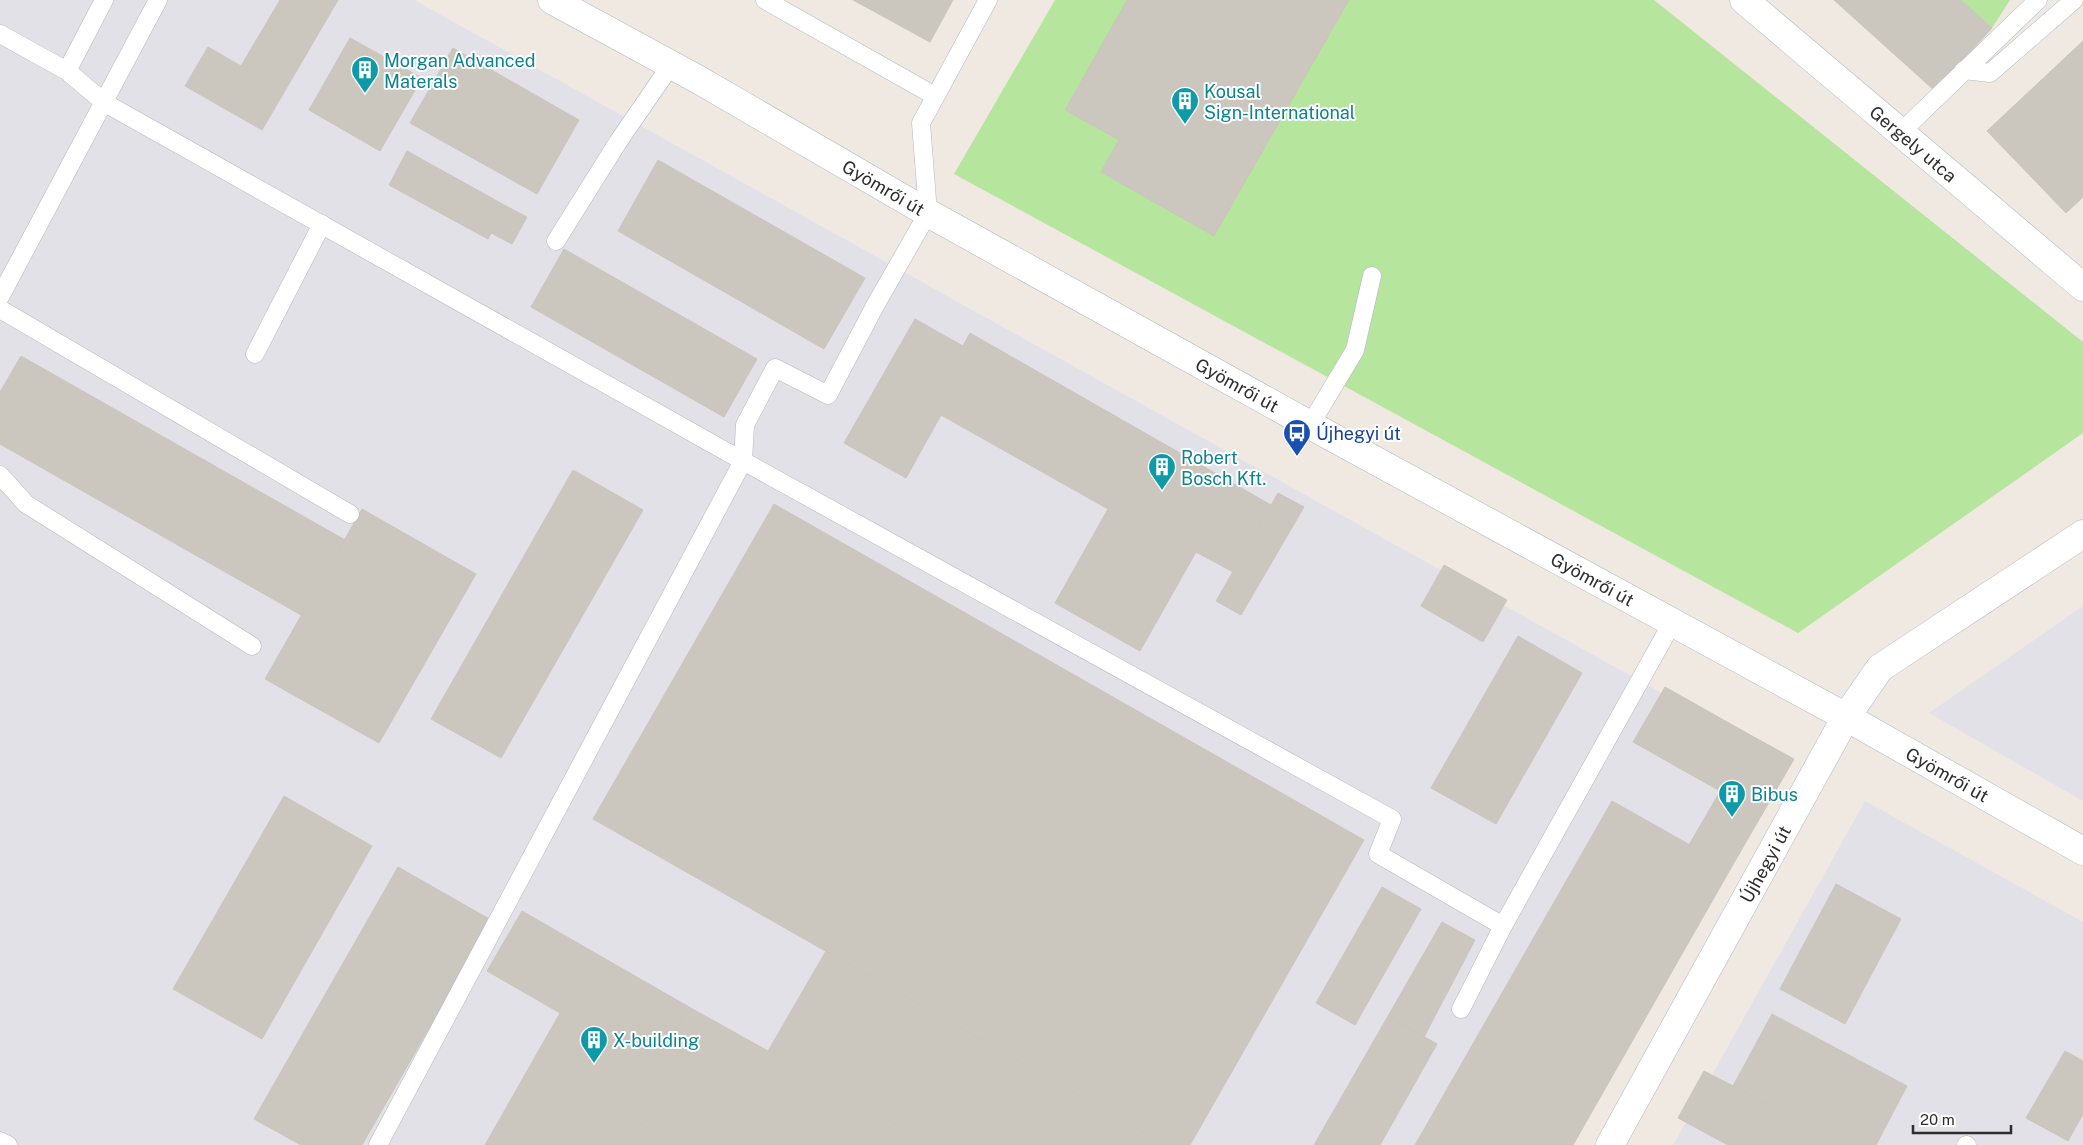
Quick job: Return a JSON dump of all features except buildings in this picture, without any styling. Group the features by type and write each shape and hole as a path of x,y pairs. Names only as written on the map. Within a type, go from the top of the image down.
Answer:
{"street":[{"name":"Gyömrői út","path":"553,0 671,65 928,213 1310,425 1846,717 2083,851"},
{"name":"Gergely utca","path":"1744,0 2083,287"},
{"name":"Újhegyi út","path":"1610,1145 1846,717 1880,668 2083,534"}],"lane":[{"path":"67,71 104,0"},
{"path":"0,297 105,103 158,0"},
{"path":"765,0 935,96"},
{"path":"378,1145 743,461 745,425 775,368 828,395 876,304 928,213 921,122 988,0"},
{"path":"1901,132 2038,0"},
{"path":"1964,70 1990,73 2074,0"},
{"path":"0,34 67,71 105,103 743,461 1392,819 1378,854 1503,926"},
{"path":"556,241 618,142 671,65"},
{"path":"255,354 322,224"},
{"path":"1310,425 1356,350 1372,276"},
{"path":"0,309 350,514"},
{"path":"0,475 26,504 252,646"},
{"path":"1461,1009 1503,926 1672,623"},
{"path":"0,1140 8,1145"}],"shaded area":[{"path":"0,0 414,0 1779,758 1574,1145 0,1145"},
{"path":"2083,606 2083,801 1929,713"},
{"path":"1865,801 2083,922 2083,1145 1673,1145"}],"green space":[{"path":"1055,0 1654,0 2083,342 2083,433 1798,633 954,174"},
{"path":"1961,0 2010,0 1992,28"}],"place":[{"name":"Morgan Advanced Materals","path":"365,94"},
{"name":"Kousal Sign-International","path":"1185,125"},
{"name":"Újhegyi út","path":"1297,457"},
{"name":"Robert Bosch Kft.","path":"1162,491"},
{"name":"Bibus","path":"1732,818"},
{"name":"X-building","path":"594,1064"}]}
